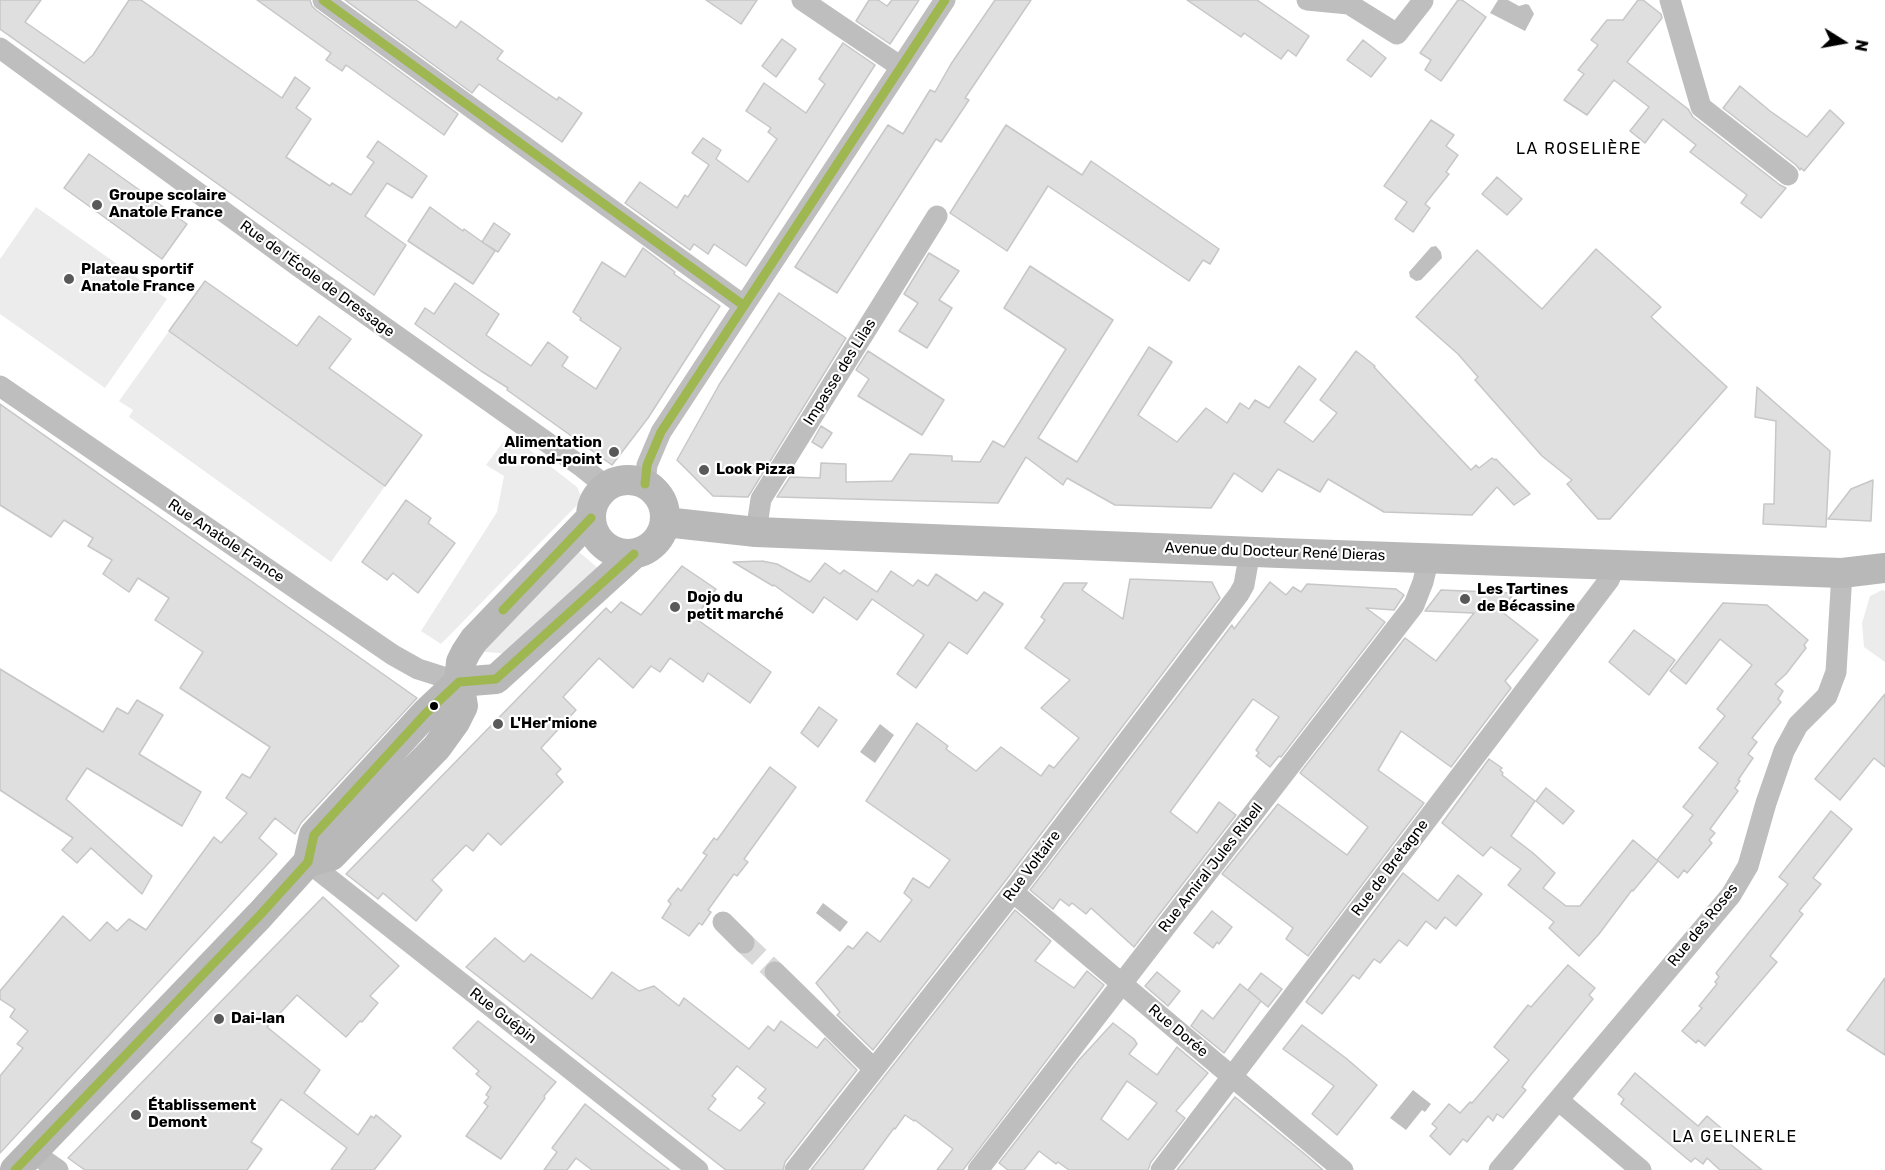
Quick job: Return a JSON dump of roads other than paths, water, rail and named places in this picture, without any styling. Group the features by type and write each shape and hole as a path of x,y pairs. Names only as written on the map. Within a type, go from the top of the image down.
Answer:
{"main road":[{"path":"632,480 645,484 659,498 664,510 663,530 656,542 646,550 634,554 617,553 606,547 594,531 591,518 592,508 598,496 607,487 620,481 632,480"},
{"path":"459,682 461,662 474,640 591,518"},
{"name":"Avenue du Docteur René Dieras","path":"665,522 756,532 1250,551 1842,573 1885,568"},
{"path":"23,1161 308,862 314,834 426,713 459,682 496,679 634,554"}],"street":[{"path":"323,0 743,305"},
{"path":"802,0 901,67"},
{"path":"645,484 647,465 661,432 945,0"},
{"path":"1307,0 1350,4 1398,34 1423,1"},
{"path":"1670,0 1701,107 1788,175"},
{"name":"Rue de l'École de Dressage","path":"0,48 298,266 607,487"},
{"name":"Impasse des Lilas","path":"756,532 760,499 937,216"},
{"name":"Rue Anatole France","path":"0,386 393,655 418,669 459,682"},
{"name":"Rue Voltaire","path":"795,1170 1013,892 1239,594 1244,585 1250,551"},
{"name":"Rue Amiral Jules Ribell","path":"978,1170 1414,604 1423,582 1429,557"},
{"name":"Rue de Bretagne","path":"1161,1170 1605,585 1616,564"},
{"name":"Rue des Roses","path":"1499,1170 1731,895 1748,866 1766,803 1784,752 1798,725 1827,696 1836,672 1842,573"},
{"name":"Rue Guépin","path":"308,862 698,1170"},
{"name":"Rue Dorée","path":"1013,892 1343,1170"},
{"path":"723,922 744,943"},
{"path":"775,972 874,1069"},
{"path":"1558,1100 1641,1170"},
{"path":"23,1161 58,1170"}],"tunnel":[{"path":"744,943 775,972"}],"place":[{"name":"Groupe scolaire Anatole France","path":"97,205"},
{"name":"Plateau sportif Anatole France","path":"69,279"},
{"name":"Alimentation du rond-point","path":"614,452"},
{"name":"Look Pizza","path":"704,470"},
{"name":"Les Tartines de Bécassine","path":"1465,599"},
{"name":"Dojo du petit marché","path":"675,607"},
{"name":"L'Her'mione","path":"498,724"},
{"name":"Dai-lan","path":"219,1019"},
{"name":"Établissement Demont","path":"136,1115"}],"district":[{"name":"LA ROSELIÈRE","path":"1579,149"},
{"name":"LA GELINERLE","path":"1735,1137"}]}
